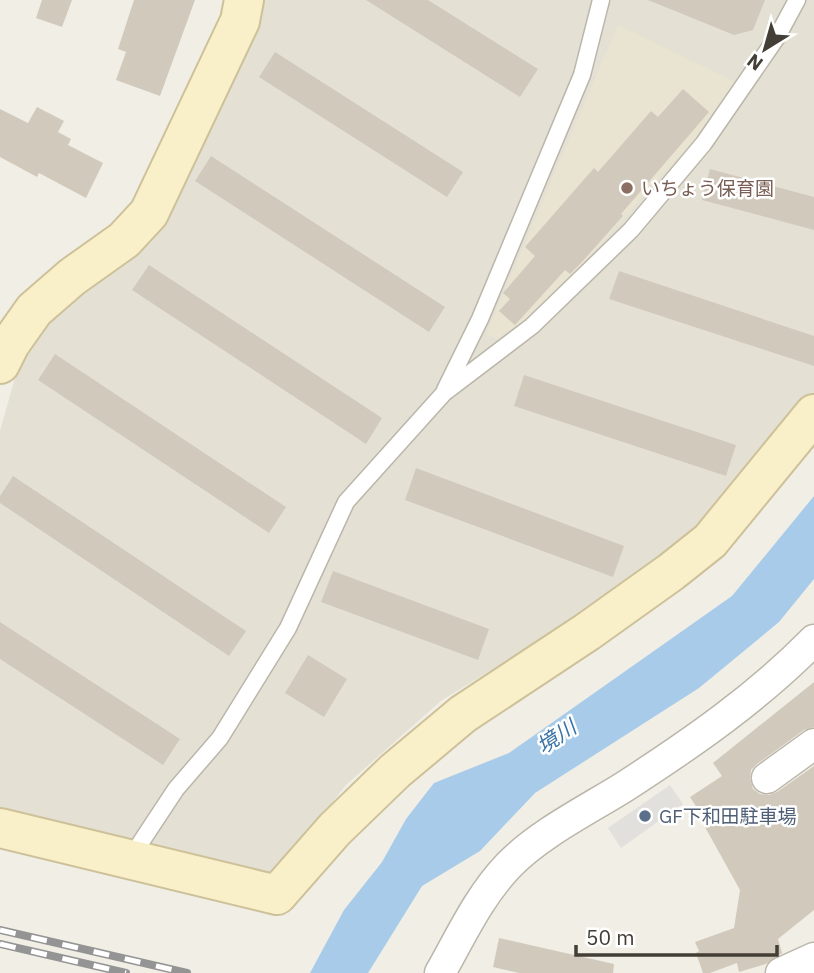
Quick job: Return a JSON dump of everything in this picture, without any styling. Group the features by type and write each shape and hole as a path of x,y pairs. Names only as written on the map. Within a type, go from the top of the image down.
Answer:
{"street":[{"path":"0,364 10,344 34,310 124,240 149,212 240,21 244,0"},
{"path":"1,834 133,859 277,895 335,829 385,780 463,715 618,610 710,541 814,414"},
{"path":"440,973 478,905 508,866 527,848 654,768 748,702 814,640"},
{"path":"767,778 814,744"},
{"path":"781,973 814,958"}],"lane":[{"path":"444,393 480,319 582,75 601,0"},
{"path":"133,859 176,789 220,738 288,628 346,502 444,393 532,326 631,230 704,143 777,37 797,0"}],"shaded area":[{"path":"262,0 814,0 814,396 704,523 625,589 442,700 346,785 280,869 265,875 0,814 0,431 20,360 59,308 150,240 259,25"},
{"path":"618,25 737,83 717,114 555,295 501,341 486,334"},
{"name":"GF下和田駐車場","path":"670,785 683,804 621,848 608,828"}],"water":[{"name":"境川","path":"814,496 814,579 779,622 699,688 535,793 480,851 422,886 368,973 310,973 344,910 382,862 406,819 434,783 509,753 732,596"}],"building":[{"path":"42,0 72,0 62,27 36,18"},
{"path":"134,0 195,0 160,96 116,80 126,52 118,49"},
{"path":"366,0 428,0 538,69 520,97"},
{"path":"648,0 765,0 753,30 734,35"},
{"path":"275,52 463,172 447,197 259,77"},
{"path":"683,89 709,112 581,263 570,274 565,270 515,325 499,311 510,299 503,293 535,256 525,247 594,168 598,172 651,111 658,117"},
{"path":"37,107 64,121 58,132 71,139 68,145 103,163 86,198 39,173 37,177 0,157 0,109 28,123"},
{"path":"211,156 445,307 429,332 195,181"},
{"path":"710,169 814,197 814,230 702,200"},
{"path":"149,265 382,418 366,444 132,290"},
{"path":"619,271 814,336 814,366 609,299"},
{"path":"55,354 286,507 269,533 38,380"},
{"path":"524,375 736,445 726,476 514,406"},
{"path":"416,468 624,546 613,577 405,500"},
{"path":"13,476 246,631 229,656 0,503 0,496"},
{"path":"333,571 489,629 478,660 321,602"},
{"path":"0,622 180,739 163,765 0,659"},
{"path":"308,655 347,679 324,717 285,693"},
{"path":"814,682 814,727 804,730 757,764 751,770 750,779 753,789 760,794 769,795 814,766 814,910 778,939 782,953 766,964 739,972 737,963 703,973 695,942 734,928 740,890 705,827 708,825 690,797 722,776 713,763"},
{"path":"499,938 614,964 613,973 519,973 493,967"}],"railway":[{"path":"0,930 187,973"},
{"path":"0,944 126,973"}],"place":[{"name":"いちょう保育園","path":"627,188"},
{"name":"GF下和田駐車場","path":"645,816"}]}
